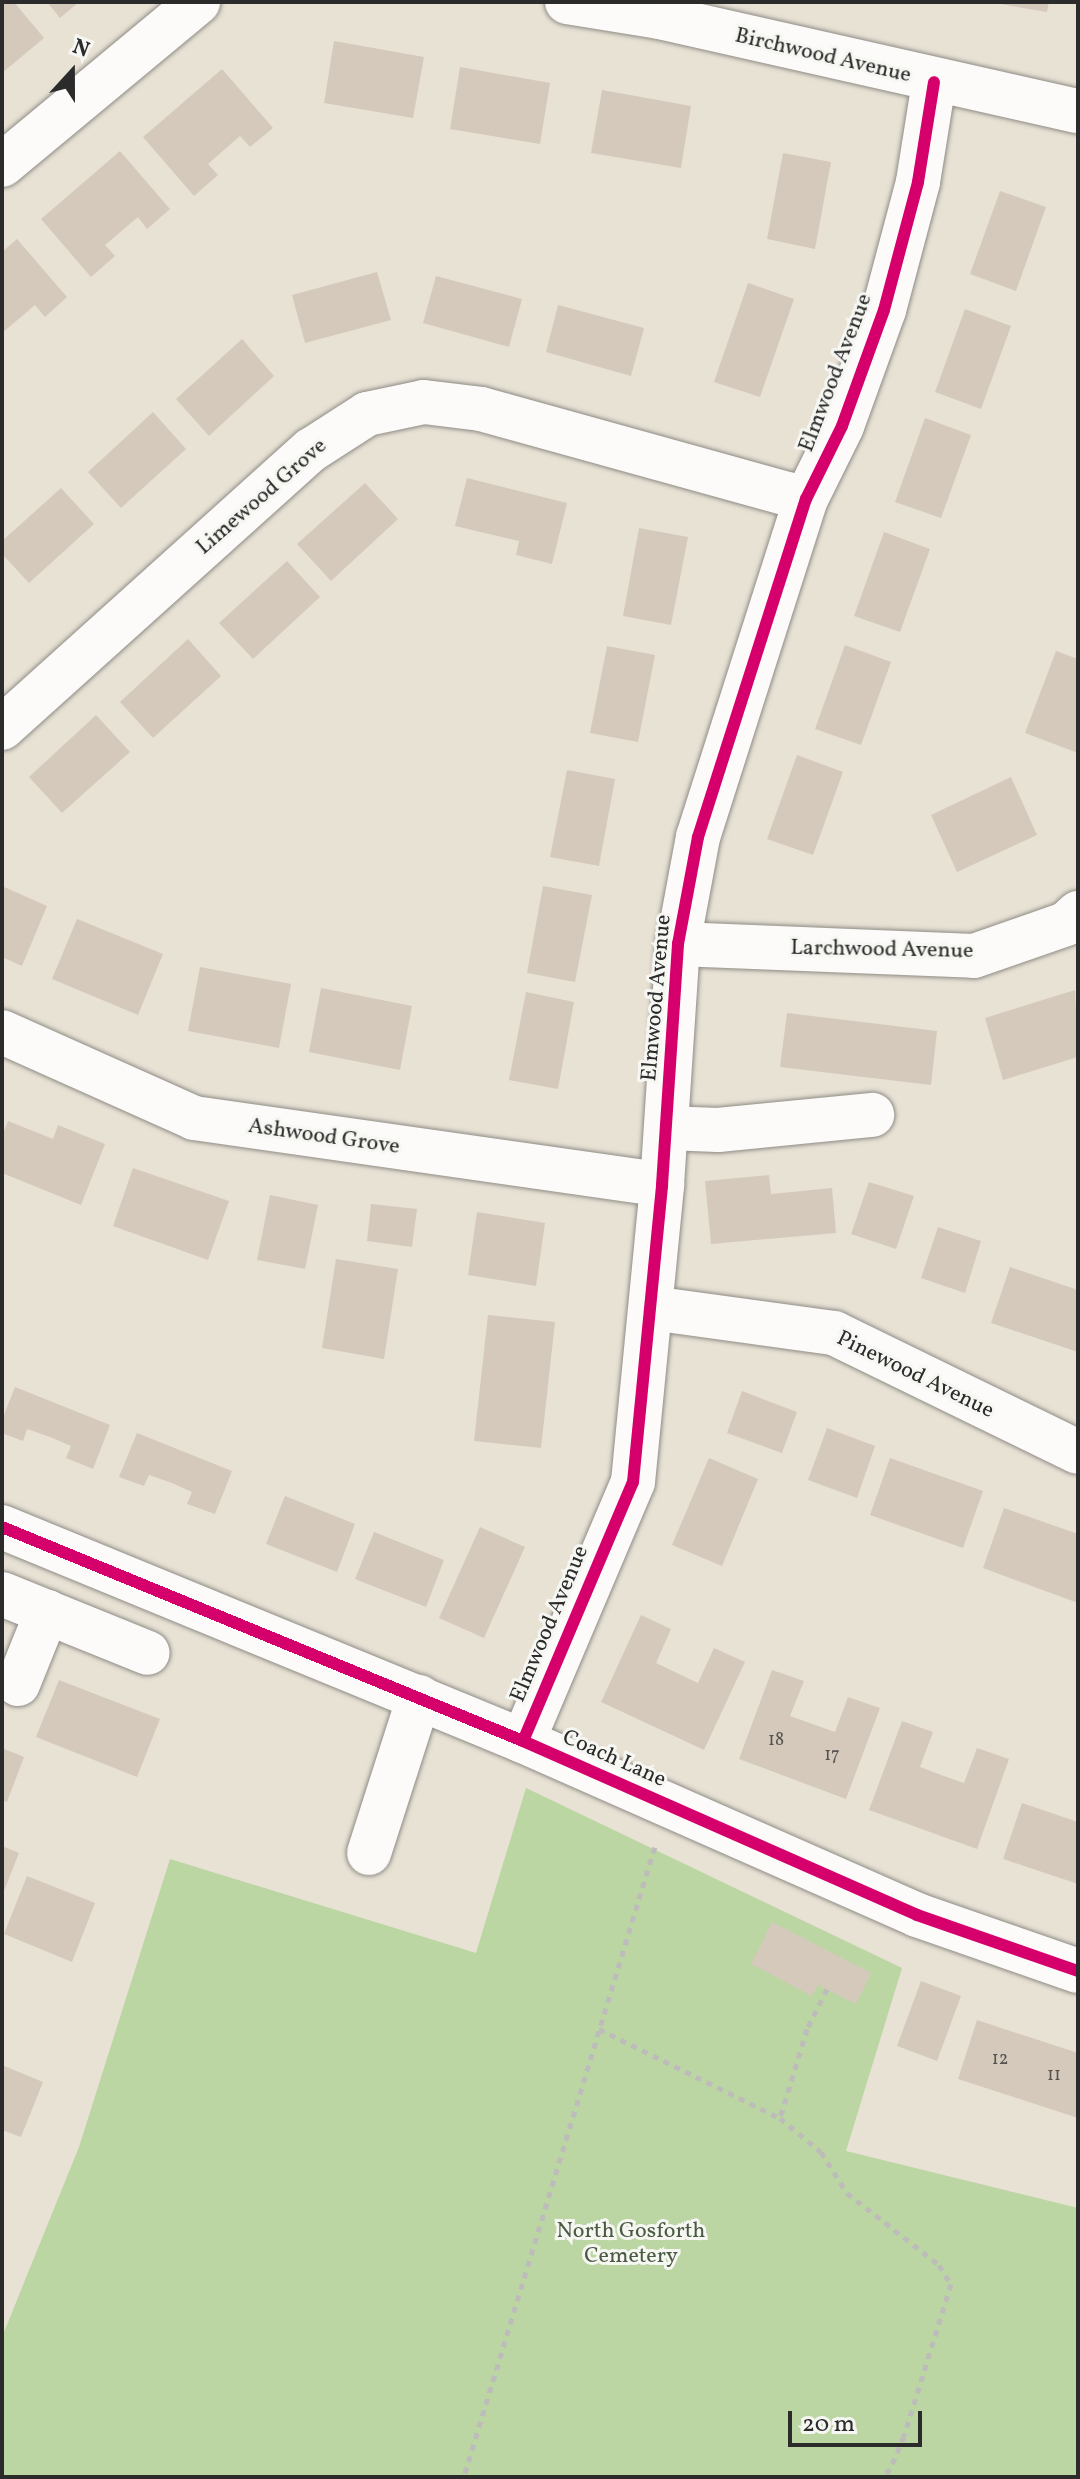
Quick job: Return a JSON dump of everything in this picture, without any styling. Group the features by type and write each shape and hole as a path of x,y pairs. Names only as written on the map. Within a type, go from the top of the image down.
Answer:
{"street":[{"path":"2,165 198,2"},
{"name":"Birchwood Avenue","path":"567,2 660,17 934,82 1078,111"},
{"name":"Elmwood Avenue","path":"523,1741 633,1482 662,1185 678,944 698,837 806,499 842,426 884,310 918,182 934,82"},
{"name":"Limewood Grove","path":"2,728 311,450 367,414 424,402 481,409 806,499"},
{"name":"Larchwood Avenue","path":"678,944 974,956 1066,924 1078,913"},
{"name":"Ashwood Grove","path":"2,1032 194,1118 662,1185"},
{"path":"666,1128 718,1130 872,1115"},
{"name":"Pinewood Avenue","path":"651,1308 834,1333 1078,1452"},
{"name":"Coach Lane","path":"2,1527 523,1741 917,1915 1078,1971"},
{"path":"2,1594 148,1653"},
{"path":"18,1684 47,1612"},
{"path":"369,1853 419,1697"}],"path":[{"path":"465,2473 668,1804"},
{"path":"780,2118 807,2029 827,1989"},
{"path":"599,2029 780,2118 821,2152 847,2193 939,2265 951,2284 904,2436 890,2469 882,2477"}],"green space":[{"name":"North Gosforth Cemetery","path":"526,1788 902,1968 846,2151 1078,2208 1078,2477 2,2477 2,2337 79,2147 170,1859 476,1953"}],"building":[{"path":"2,2 14,2 44,38 2,73"},
{"path":"47,2 79,2 60,18"},
{"path":"989,2 1049,2 1047,12"},
{"path":"334,41 424,57 413,118 324,103"},
{"path":"460,67 550,83 540,144 450,129"},
{"path":"222,69 273,128 250,147 240,136 208,164 218,175 194,196 143,137"},
{"path":"602,90 691,106 681,168 591,153"},
{"path":"120,151 170,209 147,229 138,217 105,245 115,256 91,277 41,219"},
{"path":"783,153 831,162 815,249 767,239"},
{"path":"1000,191 1046,207 1016,291 970,274"},
{"path":"17,239 67,297 45,317 35,305 2,333 2,252"},
{"path":"377,272 391,320 305,343 292,295"},
{"path":"436,276 522,299 509,347 423,323"},
{"path":"748,283 794,299 760,397 714,382"},
{"path":"558,305 644,328 631,376 546,352"},
{"path":"965,309 1011,326 981,409 935,392"},
{"path":"242,339 274,376 209,436 176,399"},
{"path":"153,412 186,449 121,508 88,472"},
{"path":"925,418 971,435 941,518 895,502"},
{"path":"467,478 567,503 552,564 516,555 519,541 455,526"},
{"path":"365,483 398,519 331,581 297,544"},
{"path":"61,488 94,524 29,583 2,554 2,541"},
{"path":"639,528 688,537 671,625 623,616"},
{"path":"884,532 930,549 900,632 854,616"},
{"path":"287,561 320,597 253,659 219,623"},
{"path":"188,639 221,676 153,738 120,702"},
{"path":"845,645 891,662 861,745 815,729"},
{"path":"607,646 655,655 638,742 590,733"},
{"path":"1056,651 1078,659 1078,753 1025,733"},
{"path":"96,715 130,752 62,813 29,777"},
{"path":"797,755 843,772 813,855 767,839"},
{"path":"567,770 615,779 599,866 550,857"},
{"path":"1011,777 1037,835 957,872 931,815"},
{"path":"2,886 47,906 22,966 2,957"},
{"path":"543,886 592,895 575,982 527,973"},
{"path":"77,919 163,954 138,1015 52,979"},
{"path":"200,967 291,984 279,1048 188,1031"},
{"path":"321,988 412,1006 400,1070 309,1052"},
{"path":"1075,990 1078,1057 1003,1080 985,1018"},
{"path":"526,992 574,1002 558,1089 509,1080"},
{"path":"787,1013 937,1031 931,1085 780,1067"},
{"path":"8,1121 53,1139 58,1125 105,1144 81,1205 2,1173 2,1136"},
{"path":"133,1168 229,1201 208,1260 113,1226"},
{"path":"769,1175 771,1194 832,1188 836,1233 711,1244 705,1181"},
{"path":"869,1182 914,1196 896,1249 851,1234"},
{"path":"270,1195 318,1205 305,1269 257,1260"},
{"path":"371,1204 417,1209 412,1247 367,1241"},
{"path":"477,1212 545,1223 536,1286 468,1275"},
{"path":"938,1227 981,1241 965,1293 921,1278"},
{"path":"336,1259 398,1269 384,1359 322,1348"},
{"path":"1010,1267 1078,1290 1078,1352 991,1323"},
{"path":"488,1315 555,1322 541,1448 474,1441"},
{"path":"15,1387 110,1425 93,1469 66,1458 71,1446 50,1437 27,1429 23,1441 2,1433 2,1420"},
{"path":"742,1391 797,1412 782,1453 727,1433"},
{"path":"827,1428 875,1446 857,1498 808,1480"},
{"path":"137,1433 232,1471 215,1514 187,1504 192,1492 172,1483 149,1475 144,1486 119,1477"},
{"path":"709,1458 758,1479 722,1566 672,1545"},
{"path":"890,1458 983,1491 963,1548 870,1515"},
{"path":"285,1496 355,1524 337,1572 266,1544"},
{"path":"1004,1508 1078,1534 1078,1603 983,1568"},
{"path":"480,1527 525,1547 484,1638 439,1618"},
{"path":"374,1532 444,1560 426,1607 355,1579"},
{"path":"641,1615 671,1629 656,1663 698,1683 714,1648 745,1662 704,1750 601,1702"},
{"path":"772,1670 804,1681 790,1716 835,1732 848,1697 880,1708 846,1799 739,1759"},
{"path":"59,1680 160,1719 137,1777 36,1737"},
{"path":"902,1721 933,1732 920,1767 944,1776 964,1783 977,1748 1009,1759 977,1849 869,1810"},
{"path":"2,1748 24,1757 7,1802 2,1800"},
{"path":"1022,1803 1078,1822 1078,1884 1003,1859"},
{"path":"2,1846 19,1853 2,1896"},
{"path":"27,1876 95,1903 72,1962 4,1934"},
{"path":"772,1922 871,1973 856,2004 818,1985 812,1996 751,1964"},
{"path":"921,1981 961,1996 937,2061 897,2046"},
{"path":"977,2020 1078,2053 1078,2118 958,2079"},
{"path":"2,2065 43,2082 21,2137 2,2130"}],"cycle path":[{"path":"523,1741 633,1482 662,1185 678,944 698,837 806,499 842,426 884,310 918,182 934,82"},
{"path":"2,1527 523,1741 917,1915 1078,1971"}]}
